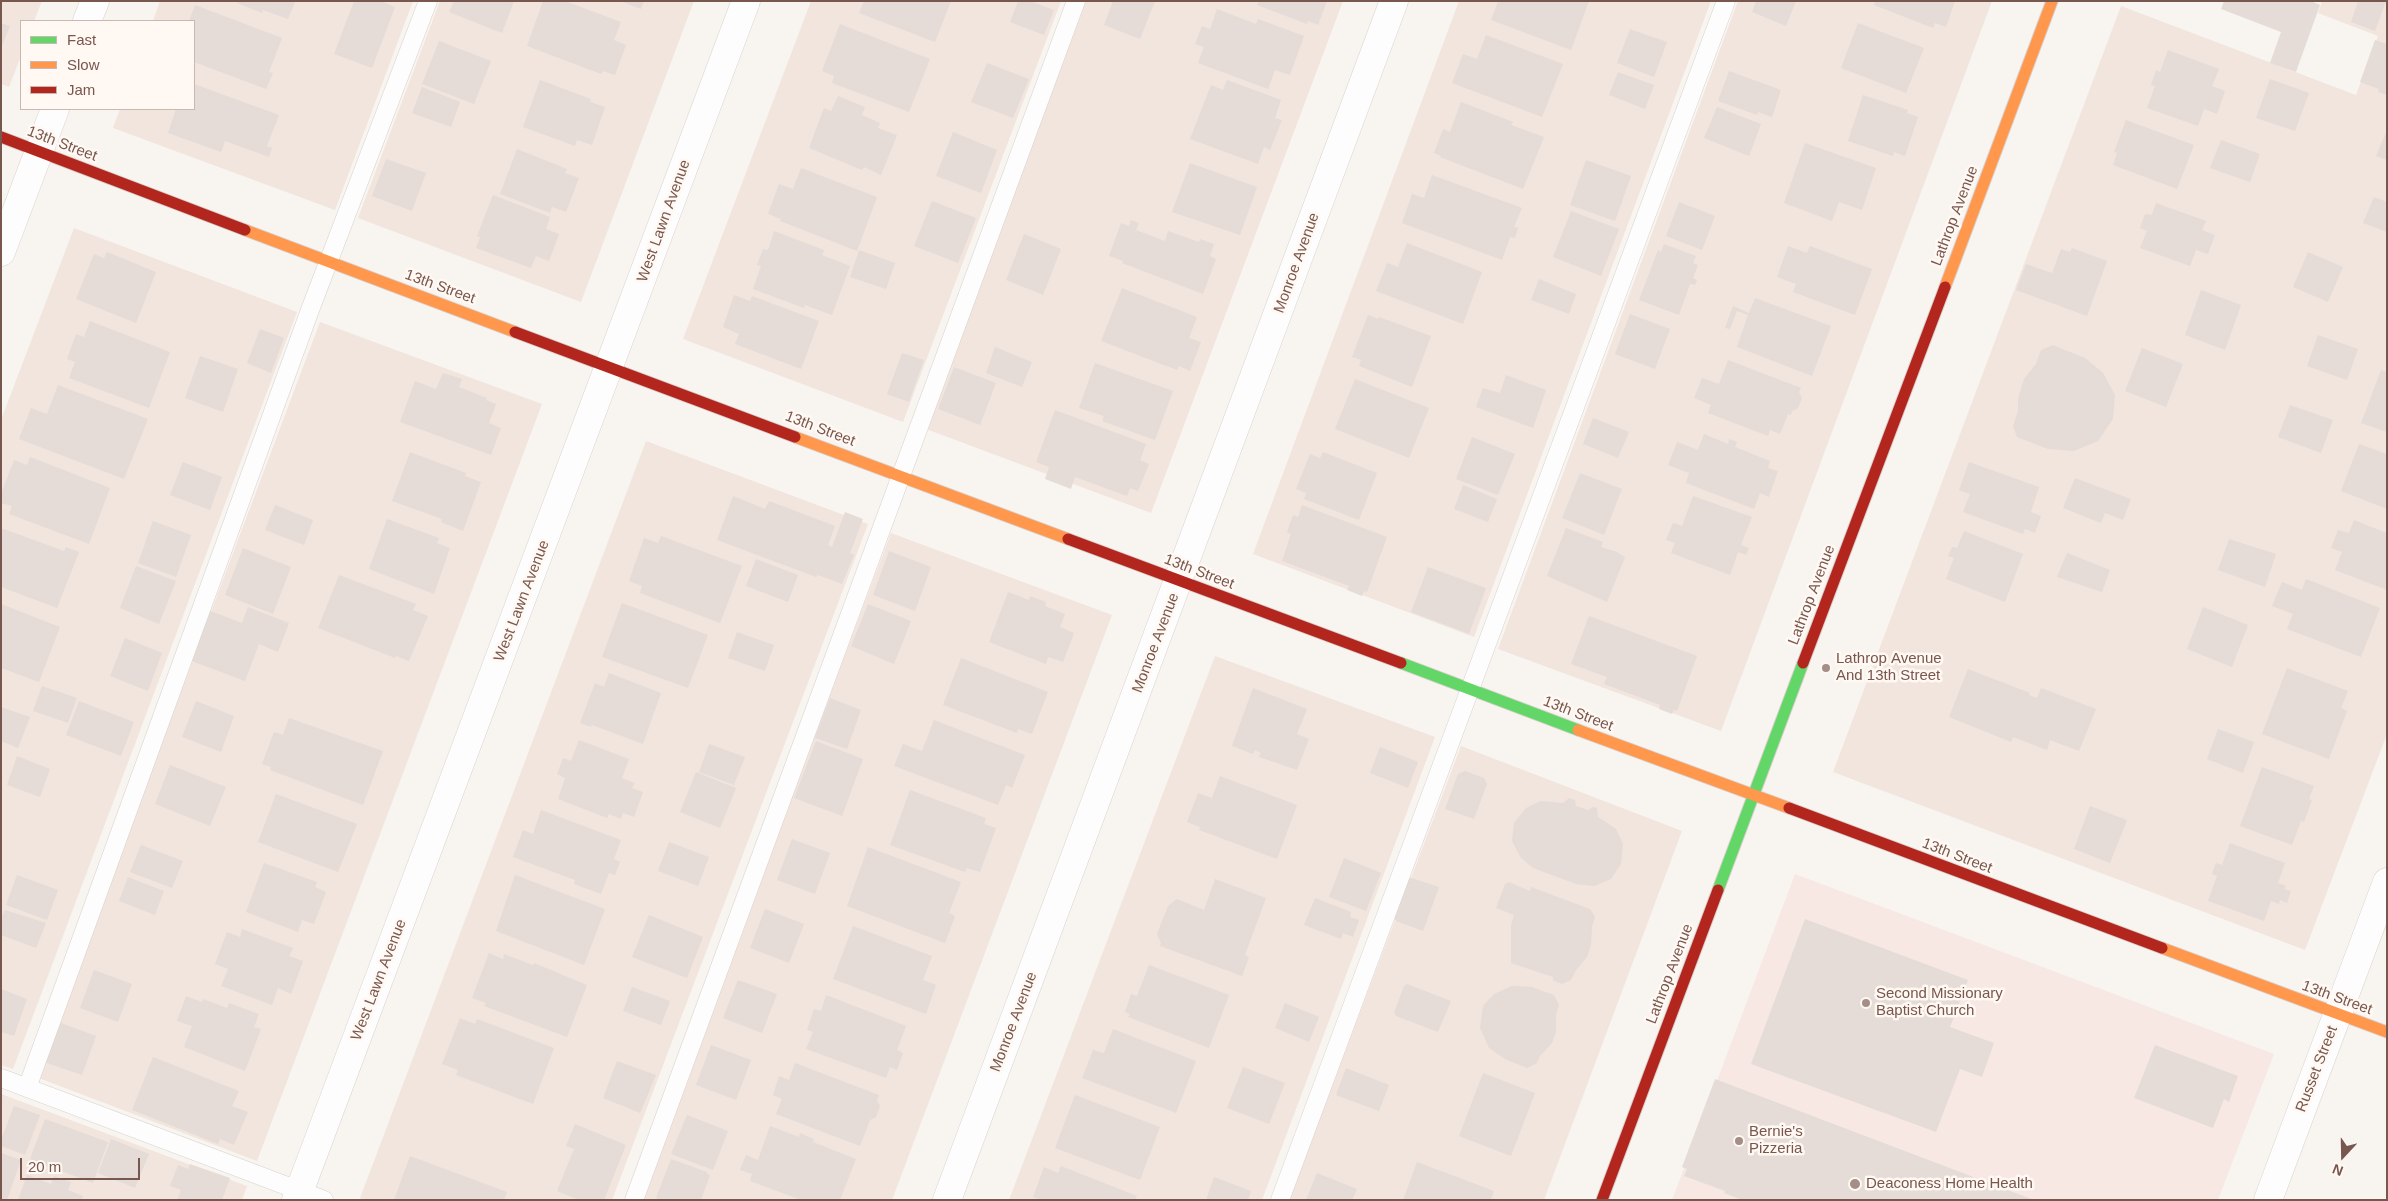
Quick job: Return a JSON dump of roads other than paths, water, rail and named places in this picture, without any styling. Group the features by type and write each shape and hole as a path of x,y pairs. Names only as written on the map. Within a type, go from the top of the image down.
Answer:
{"street":[{"path":"87,20 95,1"},
{"name":"West Lawn Avenue","path":"307,1197 610,366 746,1"},
{"name":"Monroe Avenue","path":"947,1200 1180,580 1394,1"},
{"name":"Lathrop Avenue","path":"1602,1200 2052,1"},
{"path":"1,252 55,110"},
{"name":"13th Street","path":"1,136 328,262 2387,1032"},
{"name":"Russet Street","path":"2268,1200 2387,882"}],"lane":[{"path":"27,1088 328,262 428,1"},
{"path":"634,1200 1076,1"},
{"path":"1280,1200 1726,1"},
{"path":"1,1078 307,1197"}],"place":[{"name":"Lathrop Avenue And 13th Street","path":"1826,668"},
{"name":"Second Missionary Baptist Church","path":"1866,1003"},
{"name":"Bernie's Pizzeria","path":"1739,1141"},
{"name":"Deaconess Home Health","path":"1855,1184"}]}
